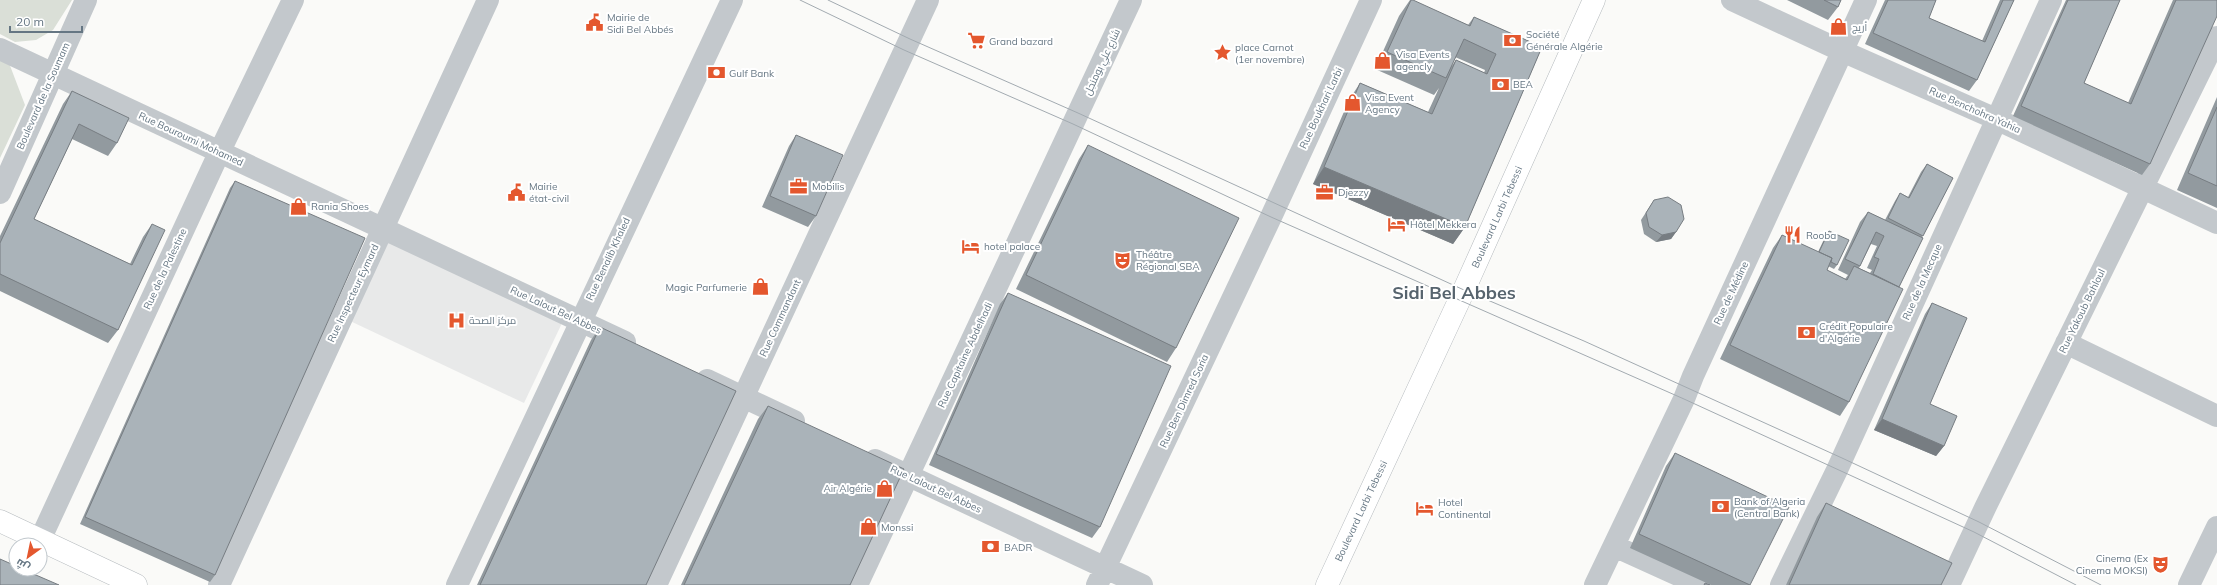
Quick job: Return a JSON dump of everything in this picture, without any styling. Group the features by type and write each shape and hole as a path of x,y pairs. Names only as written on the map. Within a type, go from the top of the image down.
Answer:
{"main road":[{"name":"Boulevard Larbi Tebessi","path":"1327,585 1464,290 1594,0"},
{"path":"0,521 34,537"},
{"path":"48,544 136,585"}],"street":[{"name":"Boulevard de la Soumam","path":"0,192 86,0"},
{"name":"Rue de la Palestine","path":"41,537 219,152 293,0"},
{"name":"Rue Inspecteur Eymard","path":"218,585 488,0"},
{"name":"Rue Benalib Khaled","path":"457,585 579,321 732,0"},
{"name":"Rue Commandant","path":"656,585 928,0"},
{"name":"شارع علي بومنجل","path":"1073,124 1131,0"},
{"name":"Rue Boukhari Larbi","path":"1271,217 1371,0"},
{"name":"Rue Benchohra Yahia","path":"1732,0 1842,51 1996,118 2217,224"},
{"name":"Rue de Médine","path":"1595,585 1684,399 1696,369 1866,0"},
{"name":"Rue de la Mecque","path":"1781,585 1837,470 2051,0"},
{"name":"Rue Yakoub Bahloul","path":"1949,585 2066,343 2217,37"},
{"name":"Rue Bouroumi Mohamed","path":"0,49 52,75 383,228"},
{"name":"Rue Capitaine Abdelhadi","path":"857,585 1073,124"},
{"name":"Rue Ben Dimred Soria","path":"1101,577 1271,217"},
{"name":"Rue Lalout Bel Abbes","path":"383,228 643,351"},
{"path":"2066,343 2217,416"},
{"path":"686,370 815,431"},
{"name":"Rue Lalout Bel Abbes","path":"858,451 908,475 1101,577 1142,585"},
{"path":"2189,585 2217,527"},
{"path":"1614,546 1700,585"}],"shaded area":[{"path":"0,0 72,0 53,30 36,40 15,42 0,34"},
{"path":"0,60 9,63 25,105 0,158"},
{"name":"مركز الصحة","path":"387,236 563,321 524,403 348,320"}],"building":[{"path":"1411,0 1470,26 1474,17 1542,47 1465,227 1324,167 1360,83 1432,114 1456,60 1487,74 1496,54 1464,39 1446,78 1387,52"},
{"path":"1824,0 1841,0 1838,7"},
{"path":"1888,0 1936,0 1929,18 1985,42 2003,0 2014,0 1977,80 1873,33"},
{"path":"2068,0 2120,0 2084,83 2131,104 2176,0 2217,0 2217,16 2150,164 2021,106"},
{"path":"72,91 129,118 117,143 79,124 34,219 132,265 152,224 165,230 118,330 0,274 0,243"},
{"path":"2217,107 2217,186 2188,173"},
{"name":"Mobilis","path":"796,135 843,155 816,216 770,196"},
{"name":"Théâtre Régional SBA","path":"1088,145 1239,218 1176,348 1026,275"},
{"path":"1927,164 1953,178 1923,236 1888,218 1900,193 1909,198"},
{"path":"235,181 365,238 215,575 85,517"},
{"path":"1668,197 1681,205 1684,219 1676,232 1662,235 1649,227 1646,213 1654,200"},
{"path":"1868,212 1923,238 1899,287 1873,274 1879,259 1874,257 1884,236 1876,232 1860,266 1845,259"},
{"path":"1829,231 1849,240 1837,265 1831,262 1832,258 1819,252"},
{"name":"Crédit Populaire d'Algérie","path":"1782,235 1832,258 1827,270 1847,280 1854,266 1903,289 1849,402 1730,345"},
{"path":"1008,293 1171,366 1100,527 936,454"},
{"path":"1932,303 1967,318 1930,404 1957,416 1944,446 1882,419"},
{"path":"600,327 736,391 646,585 480,585"},
{"path":"768,406 904,469 850,585 684,585"},
{"path":"1675,453 1789,507 1750,585 1639,534"},
{"path":"1826,503 1952,563 1941,585 1789,585"},
{"path":"0,559 8,562 8,577 40,577 59,585 0,585"}],"tram line":[{"path":"800,0 904,50 1073,124 1271,217 1684,399 1974,532 2076,585"},
{"path":"828,0 910,39 1078,113 1464,290 1584,341 1842,458 1979,522 2101,585"}],"place":[{"name":"Mairie de Sidi Bel Abbés","path":"594,23"},
{"name":"أريج","path":"1839,27"},
{"name":"Société Générale Algérie","path":"1513,40"},
{"name":"Grand bazard","path":"976,41"},
{"name":"place Carnot (1er novembre)","path":"1222,53"},
{"name":"Visa Events agencly","path":"1383,60"},
{"name":"Gulf Bank","path":"716,73"},
{"name":"BEA","path":"1500,84"},
{"name":"Visa Event Agency","path":"1352,103"},
{"name":"Mobilis","path":"799,186"},
{"name":"Mairie état-civil","path":"516,192"},
{"name":"Djezzy","path":"1325,192"},
{"name":"Rania Shoes","path":"298,206"},
{"name":"Hôtel Mekkera","path":"1397,224"},
{"name":"Rooba","path":"1793,235"},
{"name":"hotel palace","path":"971,246"},
{"name":"Théâtre Régional SBA","path":"1123,260"},
{"name":"Magic Parfumerie","path":"760,287"},
{"name":"مركز الصحة","path":"456,320"},
{"name":"Crédit Populaire d'Algérie","path":"1806,332"},
{"name":"Air Algérie","path":"885,488"},
{"name":"Bank of Algeria (Central Bank)","path":"1721,507"},
{"name":"Hotel Continental","path":"1425,508"},
{"name":"Monssi","path":"868,527"},
{"name":"BADR","path":"991,547"},
{"name":"Cinema (Ex Cinema MOKSI)","path":"2161,564"}],"district":[{"name":"Sidi Bel Abbes","path":"1454,292"}]}
